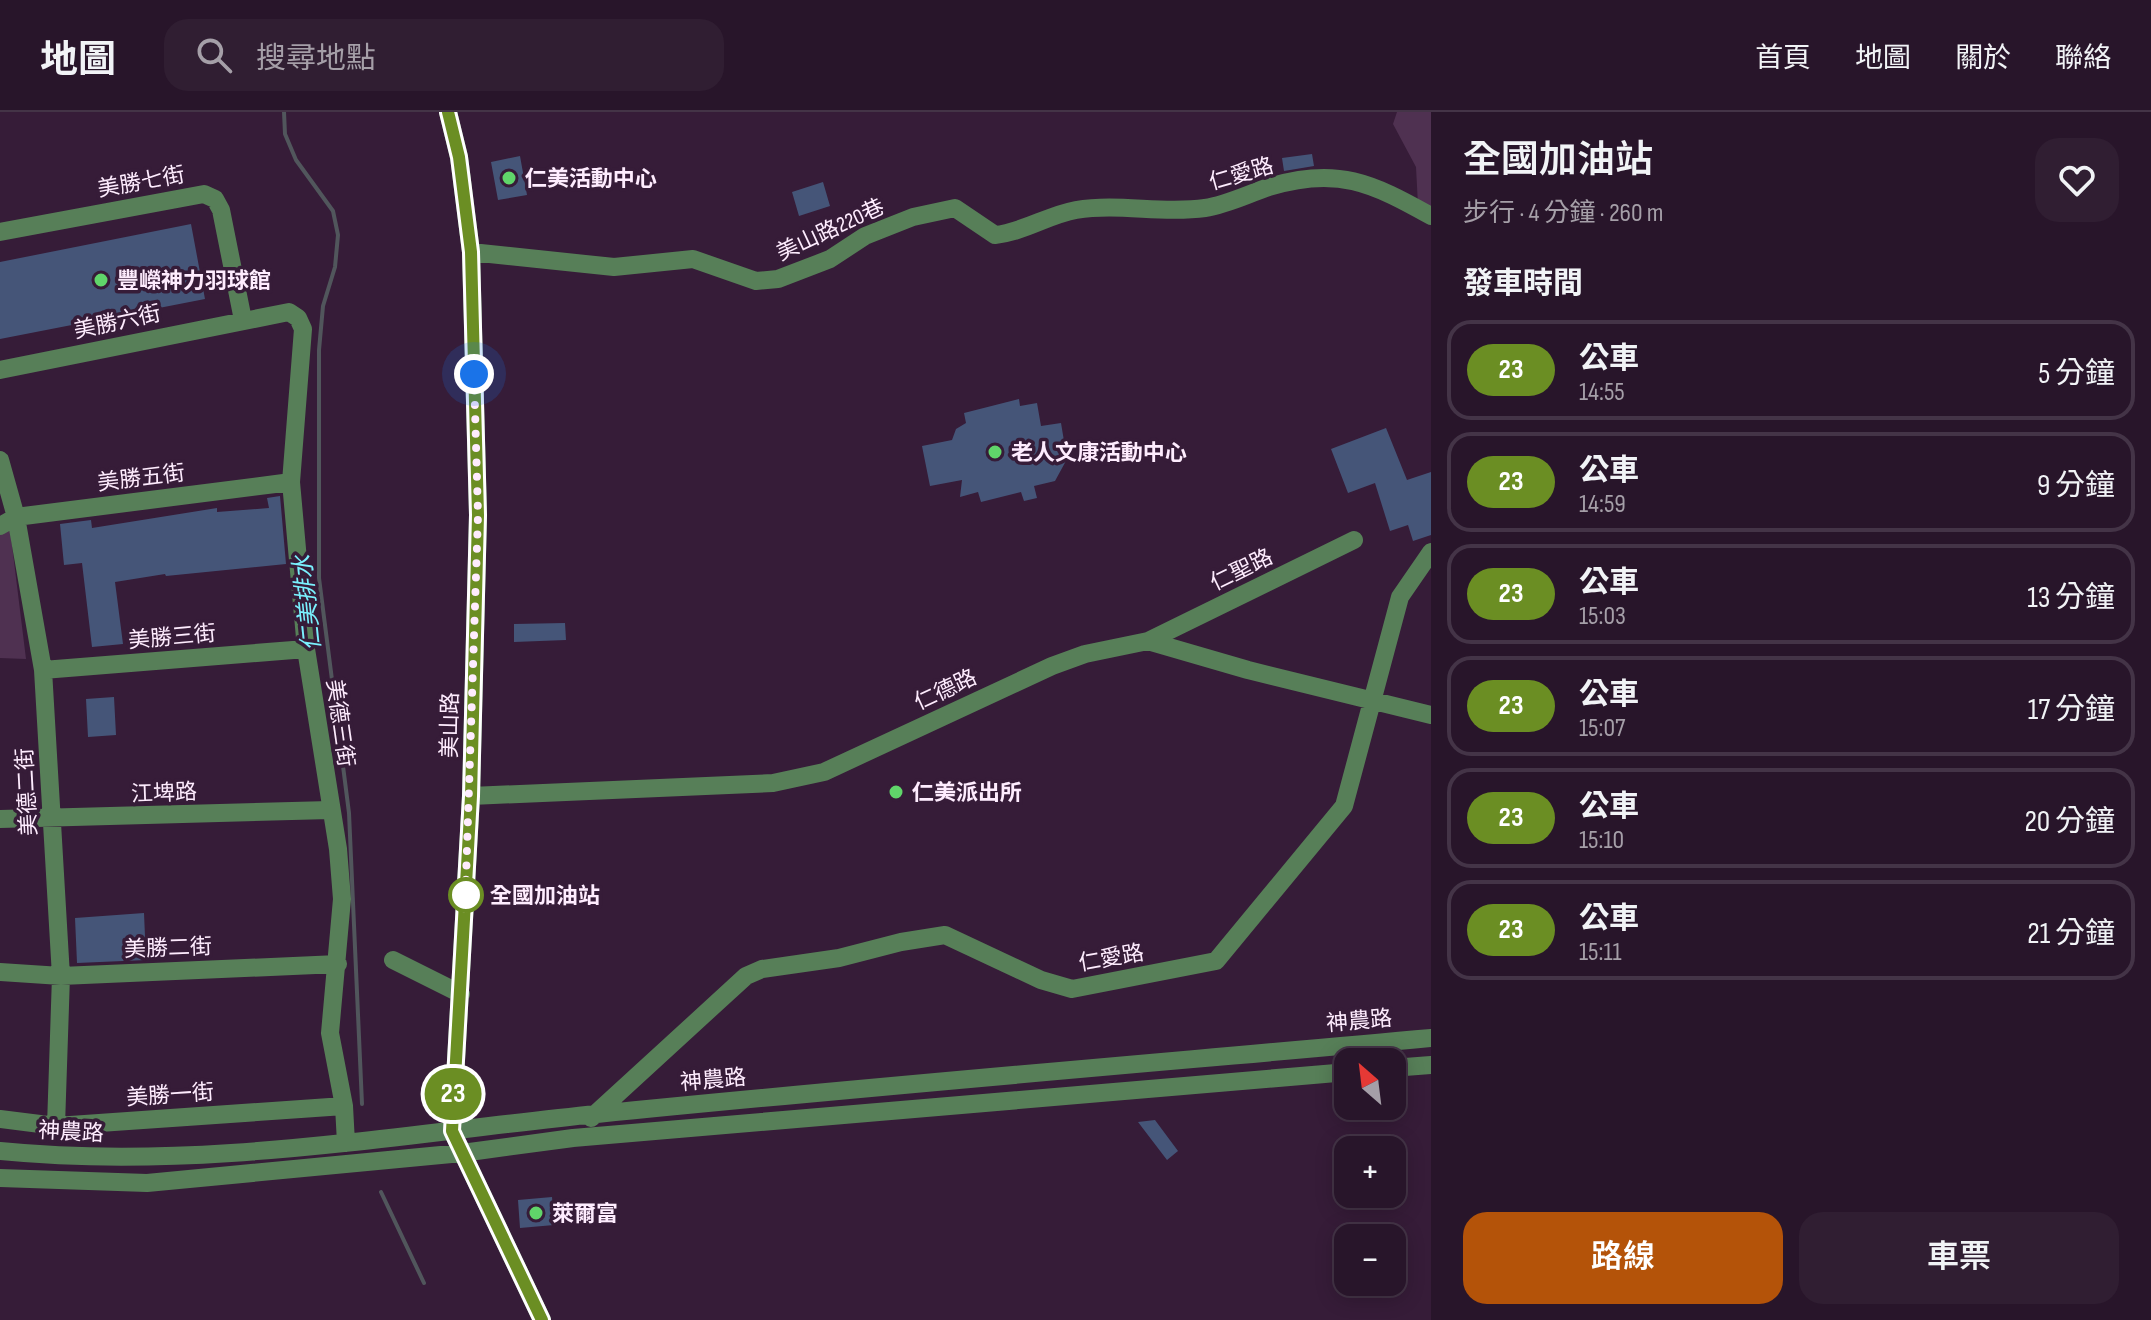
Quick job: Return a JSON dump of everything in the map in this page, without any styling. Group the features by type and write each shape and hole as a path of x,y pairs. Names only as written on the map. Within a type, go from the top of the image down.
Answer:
{"street":[{"name":"美山路","path":"448,112 459,157 471,252 478,515 471,796 452,1131 542,1320"},
{"name":"仁愛路","path":"1011,233 1073,210 1104,207 1169,211 1208,208 1273,186 1332,177 1365,182 1431,216"},
{"name":"美勝七街","path":"0,232 204,194 215,199 221,210 243,320"},
{"name":"美山路220巷","path":"471,252 614,267 693,259 756,281 778,279 830,259 865,236 913,217 955,208 995,235 1011,233"},
{"name":"美德三街","path":"243,320 289,312 298,318 303,329 291,482 306,649 338,849 342,899 330,1033 344,1106 346,1143"},
{"name":"美勝六街","path":"0,370 243,320"},
{"name":"美德二街","path":"0,460 8,522 43,670 61,976 56,1126"},
{"name":"美勝五街","path":"8,522 291,482"},
{"name":"仁聖路","path":"1148,641 1354,540"},
{"name":"仁愛路","path":"573,1138 594,1114 746,976 762,969 839,958 901,942 945,935 1041,980 1072,989 1216,961 1344,806 1400,597 1431,552"},
{"name":"仁德路","path":"471,796 773,783 824,772 1052,666 1085,654 1148,641 1431,715"},
{"name":"美勝三街","path":"43,670 306,649"},
{"name":"江埤路","path":"0,819 52,820 330,810"},
{"path":"393,960 461,994"},
{"name":"美勝二街","path":"0,972 61,976 338,964"},
{"name":"神農路","path":"0,1151 152,1158 346,1143 594,1114 1431,1038"},
{"path":"1406,1067 1431,1065"},
{"path":"0,1178 147,1183 462,1153 573,1138 1334,1073"},
{"name":"美勝一街","path":"0,1119 56,1126 344,1106"}],"shaded area":[{"path":"1397,112 1431,112 1431,211 1418,205 1416,167 1393,124"},
{"path":"10,529 26,659 0,658 0,535"}],"building":[{"path":"1312,154 1314,166 1284,171 1282,158"},
{"name":"仁美活動中心","path":"520,156 527,195 498,200 491,162"},
{"path":"823,182 830,206 799,216 792,192"},
{"name":"豐嶸神力羽球館","path":"191,224 205,299 0,339 0,262"},
{"name":"老人文康活動中心","path":"1019,399 1020,406 1037,403 1041,426 1061,423 1067,459 1055,481 1034,486 1037,498 1024,501 1021,492 981,502 978,492 960,497 962,480 930,486 922,446 952,440 956,429 966,423 964,413"},
{"path":"1386,428 1407,480 1431,472 1431,535 1413,541 1408,525 1390,531 1375,483 1348,493 1331,449"},
{"path":"280,496 286,564 165,574 115,582 123,644 92,647 82,563 64,565 60,524 91,520 92,528 217,508 217,512 269,508 267,498"},
{"path":"565,623 566,640 514,642 514,624"},
{"path":"114,697 116,735 88,737 86,699"},
{"path":"144,913 146,960 77,963 75,918"},
{"path":"1155,1120 1178,1151 1167,1160 1138,1122"},
{"name":"萊爾富","path":"552,1197 554,1225 520,1228 518,1200"}],"waterway":[{"name":"仁美排水","path":"284,112 285,134 296,160 333,211 338,235 335,267 323,306 319,350 319,578 349,813 362,1104"},
{"name":"仁美排水","path":"381,1192 424,1283"}],"bus line":[{"name":"23","path":"448,112 459,157 471,252 478,515 471,796 452,1131 542,1320"}],"place":[{"name":"仁美活動中心","path":"509,178"},
{"name":"豐嶸神力羽球館","path":"101,280"},
{"name":"老人文康活動中心","path":"995,452"},
{"name":"仁美派出所","path":"896,792"},
{"name":"全國加油站","path":"466,895"},
{"name":"萊爾富","path":"536,1213"}],"route":[{"path":"466,895 465,909 478,515 474,374"}]}
